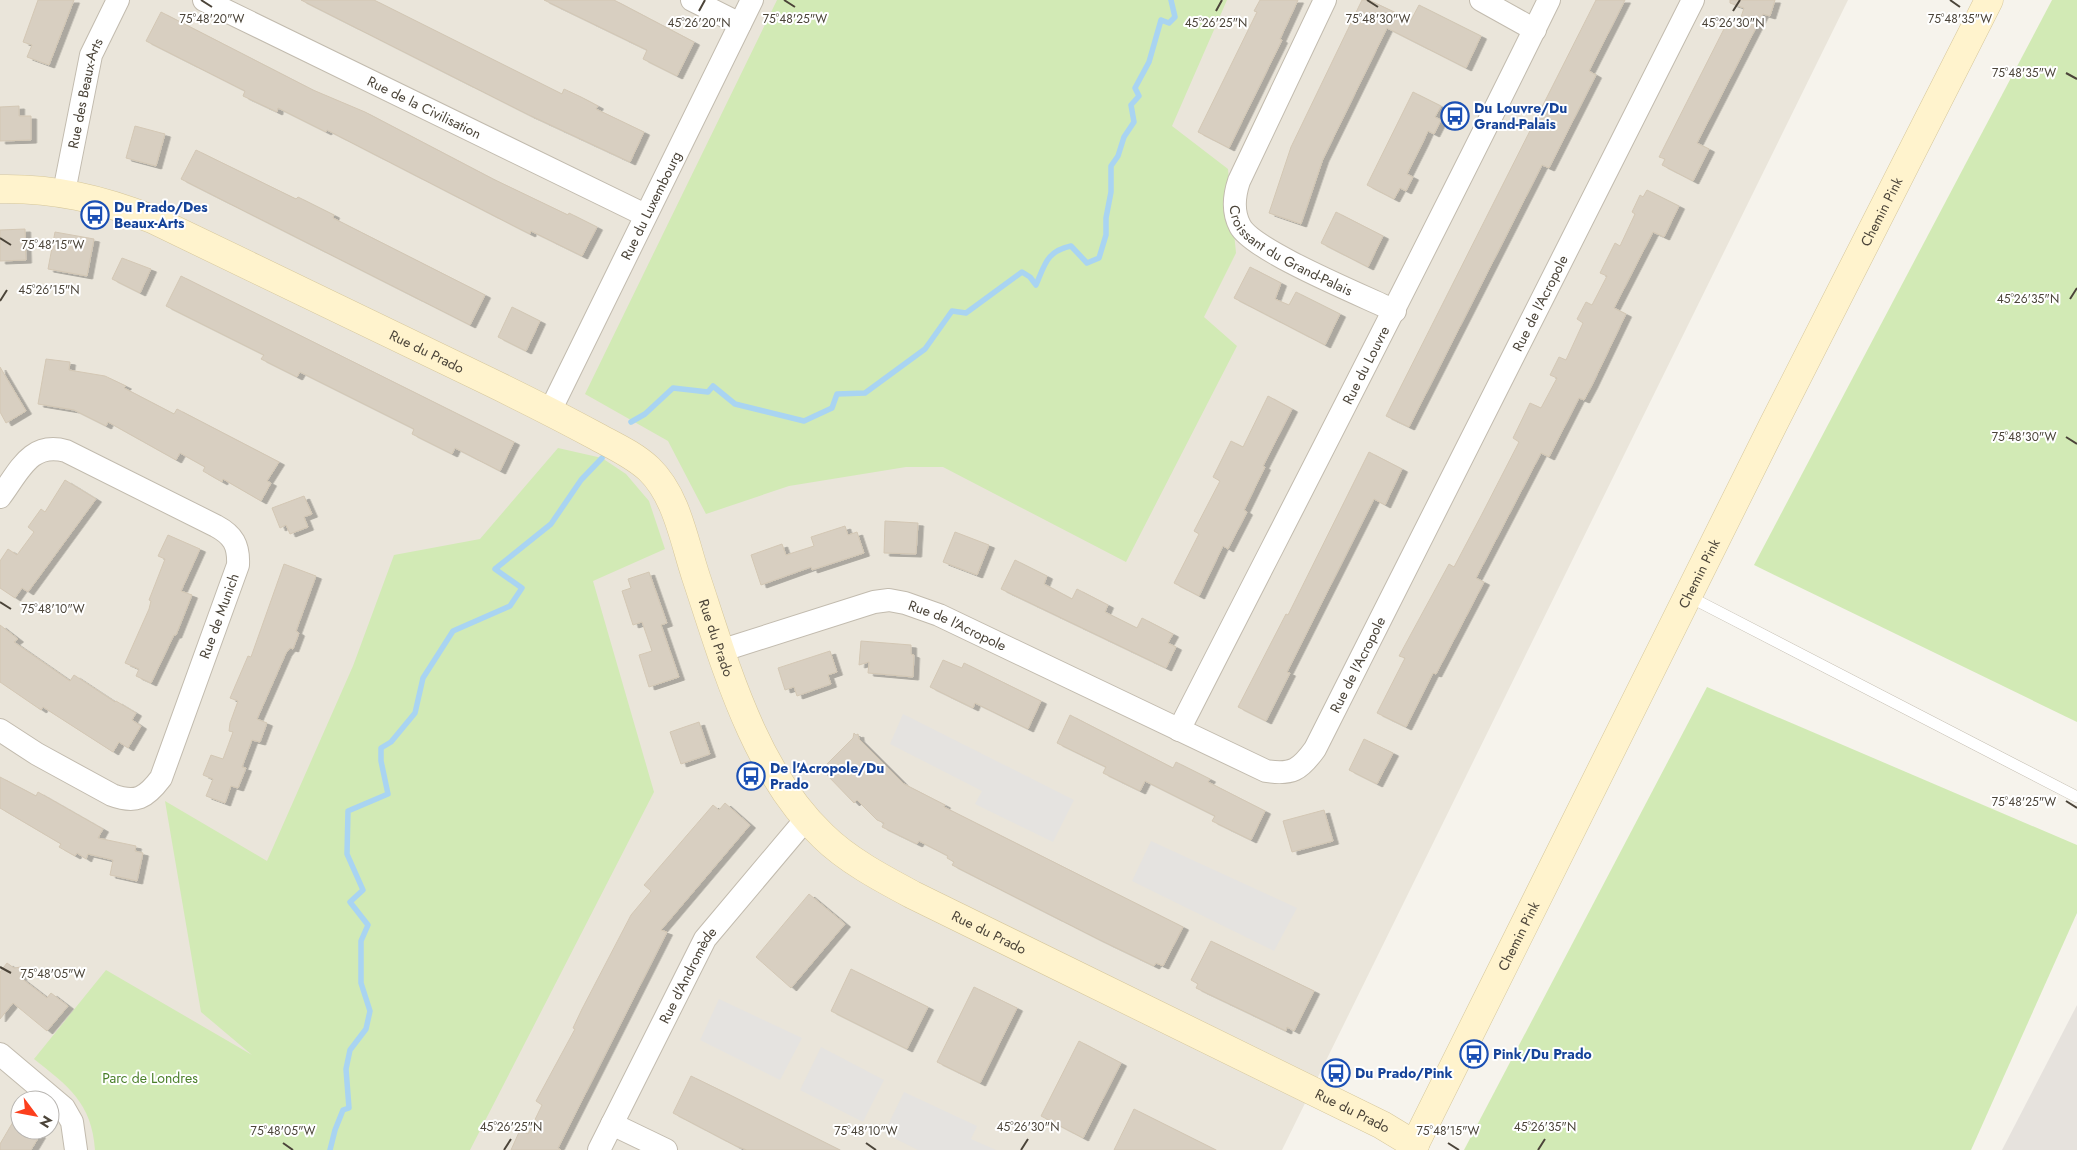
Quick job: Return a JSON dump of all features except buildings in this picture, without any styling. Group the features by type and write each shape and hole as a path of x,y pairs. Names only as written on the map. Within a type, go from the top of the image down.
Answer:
{"street":[{"name":"Rue des Beaux-Arts","path":"64,192 91,56 118,0"},
{"name":"Rue de la Civilisation","path":"204,0 645,215"},
{"path":"692,0 740,24"},
{"name":"Rue du Luxembourg","path":"550,411 752,0"},
{"name":"Croissant du Grand-Palais","path":"1325,0 1238,181 1234,196 1235,213 1241,227 1263,248 1395,311"},
{"path":"1481,0 1535,30"},
{"name":"Rue du Louvre","path":"1179,730 1338,417 1395,311 1549,0"},
{"name":"Rue de l'Acropole","path":"720,651 857,606 889,600 905,603 939,615 1266,771 1282,773 1294,770 1305,763 1315,749 1693,0"},
{"name":"Chemin Pink","path":"1413,1148 1688,596 1989,0"},
{"name":"Rue du Prado","path":"0,188 64,192 95,198 152,219 550,411 623,450 648,468 664,487 674,511 720,651 758,744 787,796 806,819 831,844 878,876 913,895 1382,1125 1413,1148"},
{"name":"Rue de Munich","path":"0,497 30,457 42,449 54,448 66,451 216,526 234,540 238,552 238,565 161,778 144,796 125,800 112,795 37,754 0,730"},
{"name":"Rue d'Andromède","path":"599,1150 705,939 806,819"},
{"path":"0,1054 64,1108 72,1122 76,1150"},
{"path":"612,1124 666,1150"}],"lane":[{"path":"1688,596 2077,797"}],"shaded area":[{"path":"0,0 1848,0 1282,1150 0,1150"},
{"path":"903,714 1074,800 1053,842 975,804 982,791 890,744"},
{"path":"1151,841 1297,908 1274,951 1132,881"},
{"path":"719,999 802,1038 780,1080 700,1040"},
{"path":"2077,1005 2077,1150 2002,1150"},
{"path":"821,1047 884,1080 863,1122 800,1090"},
{"path":"904,1092 977,1126 971,1139 996,1150 918,1150 884,1133"}],"green space":[{"path":"777,0 1227,0 1172,126 1228,169 1236,253 1204,317 1237,346 1126,562 943,467 906,467 789,486 706,514 668,441 585,394"},
{"path":"2052,0 2077,0 2077,722 1754,565"},
{"name":"Parc de Londres","path":"558,448 602,458 626,474 649,501 665,549 593,581 654,792 470,1150 95,1150 89,1120 76,1097 34,1059 106,970 252,1055 201,1012 165,801 267,861 353,666 394,555 480,539"},
{"path":"1707,687 2077,845 2077,913 1971,1150 1464,1150"}],"waterway":[{"path":"631,422 645,414 673,388 708,392 713,386 735,404 804,421 832,408 837,394 865,393 925,349 952,311 966,313 1022,272 1030,277 1036,285 1048,260 1057,251 1071,246 1087,263 1099,258 1106,235 1106,218 1111,192 1111,166 1118,156 1124,137 1134,122 1131,105 1139,96 1135,88 1149,62 1161,20 1169,23 1175,17 1171,0"},
{"path":"330,1150 343,1110 349,1108 346,1069 350,1050 366,1029 370,1011 361,983 361,941 368,925 350,902 363,890 347,854 348,811 388,794 381,761 381,748 391,742 415,713 423,678 453,631 510,606 522,588 495,569 551,524 581,480 602,458"}],"place":[{"name":"Du Louvre/Du Grand-Palais","path":"1455,116"},
{"name":"Du Prado/Des Beaux-Arts","path":"95,215"},
{"name":"De l'Acropole/Du Prado","path":"751,776"},
{"name":"Pink/Du Prado","path":"1474,1054"},
{"name":"Du Prado/Pink","path":"1336,1073"}]}
